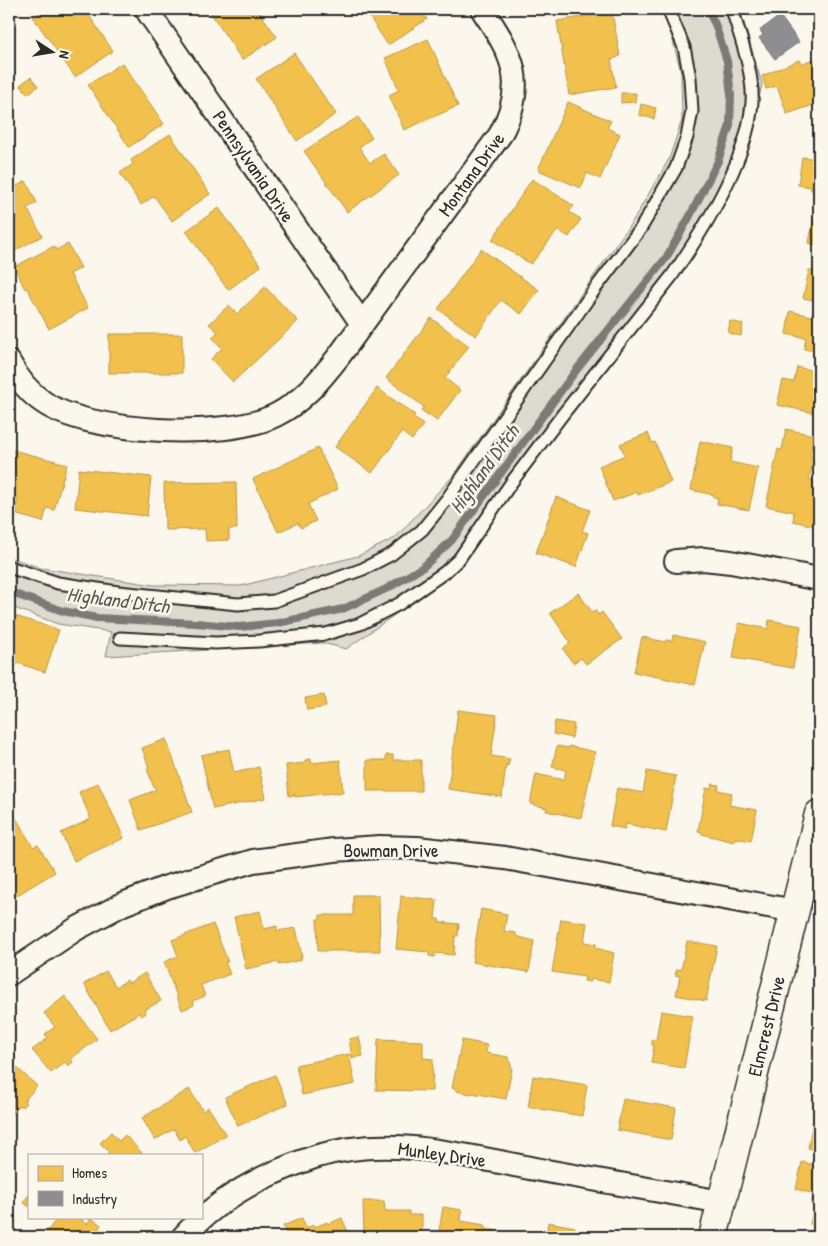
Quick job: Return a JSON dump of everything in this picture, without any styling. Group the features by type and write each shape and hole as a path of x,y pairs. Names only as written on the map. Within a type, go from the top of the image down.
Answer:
{"street":[{"name":"Pennsylvania Drive","path":"146,9 362,324"},
{"name":"Montana Drive","path":"9,362 29,390 42,402 62,413 83,420 132,428 204,431 230,428 252,424 275,415 295,403 316,385 339,356 500,134 509,118 515,98 514,75 510,54 482,9"},
{"path":"676,561 704,559 730,562 819,579"},
{"name":"Elmcrest Drive","path":"713,1237 819,814"},
{"name":"Bowman Drive","path":"9,974 76,929 123,904 167,887 253,861 334,850 380,847 416,848 505,858 795,911"},
{"name":"Munley Drive","path":"183,1237 211,1211 234,1194 260,1179 318,1155 376,1146 429,1150 722,1202"}],"lane":[{"path":"9,567 58,583 118,592 238,604 265,602 274,601 363,569 392,554 422,530 447,499 595,289 641,228 676,168 687,137 692,111 690,78 684,46 668,9"},
{"path":"120,638 216,643 259,641 326,634 360,624 399,604 459,560 511,483 562,414 671,277 724,189 740,154 748,127 752,100 749,70 732,9"}],"shaded area":[{"path":"663,9 740,9 762,84 748,149 694,257 513,486 462,564 437,585 346,649 323,643 106,656 111,632 58,624 9,606 9,557 41,568 154,585 241,586 358,556 395,538 454,475 634,219 669,159 682,120 681,72 668,21"}],"building: Homes":[{"path":"45,9 87,9 86,11 113,51 75,77 33,17"},
{"path":"208,9 268,9 260,13 277,37 242,60"},
{"path":"364,9 420,9 427,19 388,45"},
{"path":"544,9 555,9 547,14"},
{"path":"612,12 620,56 611,60 616,87 569,95 557,21"},
{"path":"428,39 458,106 404,130 389,95 399,90 385,58"},
{"path":"294,53 336,114 297,141 256,79"},
{"path":"813,59 819,76 819,103 787,114 777,86 766,89 762,76 799,60 801,64"},
{"path":"122,63 164,124 129,147 88,85"},
{"path":"31,77 38,86 28,94 20,85"},
{"path":"621,93 636,93 635,102 621,103"},
{"path":"568,102 611,121 607,128 620,134 600,179 587,173 581,188 538,170"},
{"path":"641,104 656,108 654,119 639,115"},
{"path":"358,117 372,138 359,147 370,163 384,154 399,175 347,212 304,151"},
{"path":"170,134 210,194 172,221 154,196 141,205 120,173 133,164 131,160"},
{"path":"818,154 819,191 811,190 811,187 798,185 802,157 818,159"},
{"path":"9,171 17,186 26,181 37,203 27,208 42,236 9,254"},
{"path":"532,179 574,206 569,212 581,219 569,237 558,230 531,264 492,240"},
{"path":"219,208 261,266 228,290 186,231"},
{"path":"814,215 819,216 819,246 809,243"},
{"path":"68,244 81,268 70,274 88,308 49,329 14,267 54,246 56,250"},
{"path":"481,249 539,290 521,314 501,300 476,336 438,309"},
{"path":"809,270 819,272 819,301 803,298"},
{"path":"265,287 298,321 233,382 211,359 222,348 212,337 218,332 209,324 229,305 237,314"},
{"path":"790,311 811,316 812,313 819,314 819,352 804,349 806,338 786,334"},
{"path":"431,318 469,346 445,378 460,390 437,421 421,410 424,407 386,378"},
{"path":"730,321 743,324 741,336 728,333"},
{"path":"109,334 182,334 182,373 109,373"},
{"path":"797,367 819,372 819,414 777,405 783,380 794,382"},
{"path":"377,388 415,415 413,417 423,425 412,440 402,432 372,473 335,447"},
{"path":"786,429 814,435 810,456 814,457 809,479 819,481 819,527 793,521 794,512 766,506 778,449 782,450"},
{"path":"648,433 652,443 655,442 671,482 638,495 637,492 613,501 599,466 625,455 620,444"},
{"path":"700,441 733,448 730,462 758,468 749,510 717,504 718,498 714,497 714,495 691,490"},
{"path":"318,448 338,489 308,504 316,521 301,528 298,523 278,532 253,479"},
{"path":"9,449 67,464 54,510 47,508 43,522 14,514 18,500 9,497"},
{"path":"79,469 151,477 147,516 75,508"},
{"path":"236,482 237,529 229,529 229,540 206,541 205,529 165,530 164,483"},
{"path":"556,497 590,510 582,531 588,533 576,567 536,553"},
{"path":"578,593 593,613 595,610 598,615 602,612 622,639 586,664 581,658 573,663 563,649 570,642 550,613"},
{"path":"9,614 59,630 45,672 17,663 13,677 9,676"},
{"path":"769,620 801,626 793,668 733,658 739,623 768,629"},
{"path":"673,635 705,642 695,685 634,672 642,637 666,642 666,640 672,641"},
{"path":"324,695 326,707 307,710 305,698"},
{"path":"458,710 497,715 491,756 510,759 508,766 506,765 502,797 448,789"},
{"path":"555,721 574,724 572,738 553,734"},
{"path":"166,739 192,812 141,830 130,800 156,790 147,769 149,768 142,748"},
{"path":"557,746 569,748 569,746 595,752 581,818 546,811 547,808 530,804 536,774 564,780 566,770 552,767"},
{"path":"229,749 234,773 259,767 266,798 213,809 201,755"},
{"path":"386,755 393,755 393,760 421,760 421,791 367,791 367,760 386,760"},
{"path":"311,759 311,763 340,760 343,792 289,796 286,765 305,763 305,760"},
{"path":"647,771 676,776 666,832 626,824 625,829 610,826 617,788 643,793"},
{"path":"98,783 124,838 74,861 61,833 91,819 79,792"},
{"path":"712,784 719,785 718,790 732,793 729,805 757,810 751,841 735,838 734,842 702,834 702,832 698,831 706,788 711,789"},
{"path":"9,806 33,847 38,845 55,872 9,900"},
{"path":"353,895 379,895 380,951 318,951 317,919 320,919 320,915 353,915"},
{"path":"401,896 437,900 435,919 439,919 439,922 459,924 458,936 455,936 454,955 435,953 435,957 429,956 429,952 396,949"},
{"path":"481,909 507,914 504,931 516,933 516,936 534,941 529,972 472,962"},
{"path":"260,911 264,929 277,926 277,931 296,928 301,960 279,965 278,962 246,969 234,917"},
{"path":"561,919 587,923 584,942 596,944 596,948 614,953 609,982 590,979 590,982 584,981 585,977 552,972"},
{"path":"213,924 228,962 225,962 230,974 201,985 205,996 193,1001 194,1005 182,1010 164,962 178,956 172,940"},
{"path":"687,941 717,946 706,1001 676,995 680,976 675,975 677,969 681,970"},
{"path":"106,971 116,987 127,980 129,983 145,973 161,1001 144,1010 146,1013 141,1016 139,1013 110,1030 84,984"},
{"path":"65,996 97,1039 71,1059 73,1062 68,1066 65,1062 51,1073 32,1050 48,1038 45,1034 55,1027 44,1013"},
{"path":"661,1011 693,1016 684,1068 651,1063 654,1046 652,1045 652,1039 656,1040"},
{"path":"359,1037 363,1056 352,1058 349,1039"},
{"path":"378,1039 423,1041 423,1058 433,1059 432,1091 376,1090"},
{"path":"462,1040 487,1045 486,1053 508,1057 512,1068 506,1099 456,1091 456,1089 452,1088"},
{"path":"349,1054 355,1084 302,1095 296,1065"},
{"path":"15,1066 37,1086 24,1101 26,1103 22,1107 20,1105 9,1117 9,1073"},
{"path":"275,1075 288,1104 238,1126 225,1097"},
{"path":"533,1076 587,1085 582,1116 528,1107"},
{"path":"189,1089 203,1111 208,1107 226,1135 195,1153 185,1136 180,1140 174,1129 155,1140 142,1118"},
{"path":"819,1092 819,1112 814,1111"},
{"path":"623,1099 676,1108 671,1140 617,1130"},
{"path":"813,1121 819,1123 819,1151 808,1148"},
{"path":"111,1132 119,1141 125,1135 142,1153 107,1154 109,1152 100,1143"},
{"path":"802,1162 819,1166 819,1227 810,1224 814,1206 811,1205 814,1194 796,1189"},
{"path":"28,1196 28,1206 23,1202"},
{"path":"363,1201 384,1201 385,1211 409,1211 409,1215 422,1215 422,1237 364,1237"},
{"path":"443,1207 462,1210 461,1221 485,1225 485,1229 498,1231 497,1237 438,1237"},
{"path":"57,1218 79,1218 87,1224 91,1218 101,1225 97,1231 107,1237 43,1237"},
{"path":"302,1218 306,1228 314,1225 315,1227 327,1222 328,1224 342,1218 350,1237 288,1237 283,1226"},
{"path":"548,1222 575,1227 574,1237 546,1237"}],"building: Industry":[{"path":"780,16 799,42 775,59 759,38 763,35 760,30"}],"waterway":[{"name":"Highland Ditch","path":"9,592 63,611 97,618 239,627 278,623 343,609 388,588 423,567 452,540 574,373 666,258 718,161 730,125 731,95 727,61 715,24 707,9"}]}
